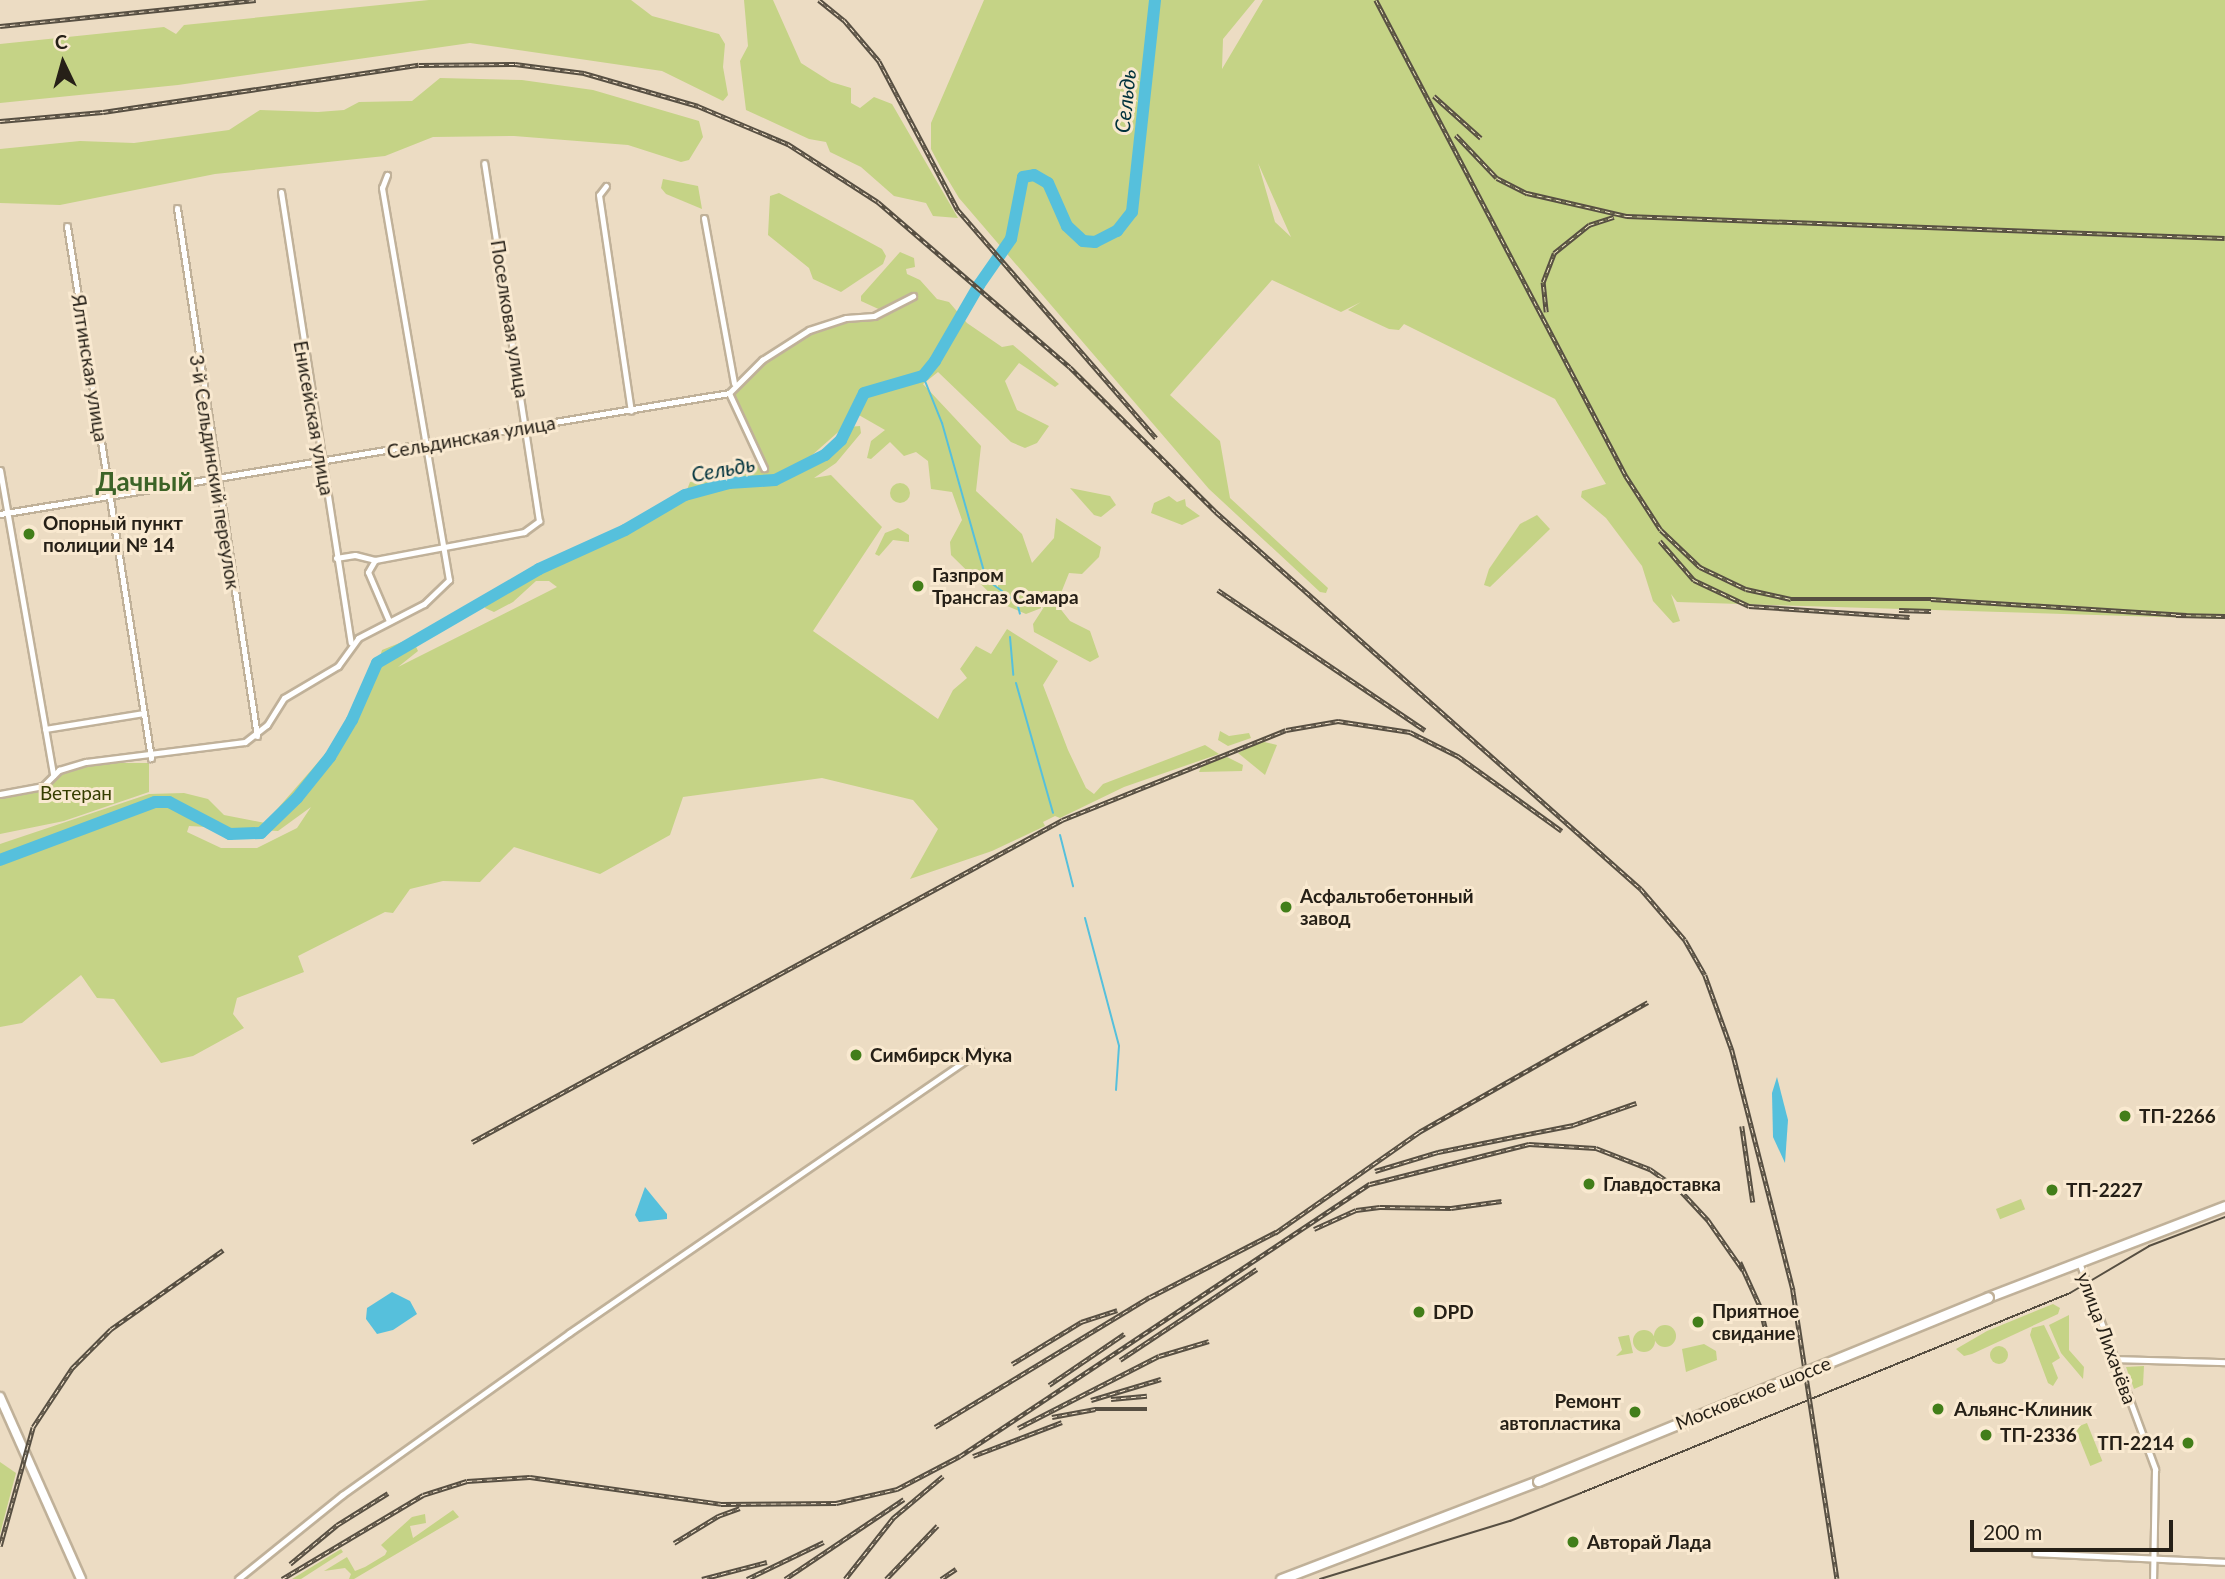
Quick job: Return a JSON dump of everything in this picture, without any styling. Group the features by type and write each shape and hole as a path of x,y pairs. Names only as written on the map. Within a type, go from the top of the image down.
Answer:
{"main road":[{"name":"Московское шоссе","path":"1281,1579 1538,1480 1988,1297 2225,1206"},
{"path":"0,1397 81,1579"}],"street":[{"name":"Поселковая улица","path":"441,545 524,532 539,517 484,163"},
{"path":"0,794 43,786 53,775 100,760 151,758 245,742 257,736 284,698 327,675 351,643 424,604 449,580 423,445 382,188 387,176"},
{"path":"606,186 598,195 631,411"},
{"name":"Енисейская улица","path":"281,192 351,643"},
{"name":"3-й Сельдинский переулок","path":"177,208 216,480 257,736"},
{"path":"704,218 734,383"},
{"name":"Ялтинская улица","path":"67,226 113,496 151,758"},
{"path":"764,468 729,393 734,383 809,330 846,318 874,316 913,296"},
{"name":"Сельдинская улица","path":"0,514 729,393"},
{"path":"0,470 53,775"},
{"path":"336,558 362,556 375,561 441,545"},
{"path":"375,561 368,572 389,621"},
{"path":"45,729 144,713"},
{"path":"238,1579 342,1495 569,1333 980,1051"},
{"name":"улица Лихачёва","path":"2079,1262 2155,1469 2153,1579"},
{"path":"2115,1359 2225,1362"},
{"path":"2035,1553 2225,1562"}],"green space":[{"path":"429,0 631,0 652,16 719,34 725,44 723,67 728,95 723,101 662,71 470,43 178,85 0,103 0,44 164,27 176,34 184,25"},
{"path":"744,0 773,0 801,63 831,82 851,88 851,103 860,108 874,97 892,104 958,218 933,216 926,203 894,196 861,167 830,152 826,142 809,139 746,110 740,61 748,46"},
{"path":"984,0 1255,0 1223,39 1222,69 1263,0 2225,0 2225,619 1677,602 1671,594 1680,621 1673,623 1653,601 1642,566 1606,518 1581,497 1582,491 1606,484 1555,399 1404,324 1399,330 1389,329 1348,310 1361,302 1341,312 1272,280 1170,395 1220,441 1230,498 1328,588 1326,593 1320,592 1209,489 959,198 931,149 931,123","holes":["1258,163 1291,237 1275,222"]},
{"path":"440,78 522,80 593,90 699,121 703,137 689,160 681,162 628,145 514,136 433,137 385,156 215,174 60,205 0,203 0,149 80,141 134,143 229,130 260,110 318,112 344,110 359,102 412,101"},
{"path":"663,179 698,186 702,209 666,194 661,188"},
{"path":"779,193 882,249 886,256 883,264 841,292 813,279 809,268 768,235 770,196"},
{"path":"900,252 914,258 915,267 906,269 907,274 920,280 937,299 949,302 967,323 1002,347 1013,345 1059,384 1055,387 1019,363 1005,381 1017,410 1049,426 1037,443 1025,448 1011,442 938,372 923,384 981,446 976,491 1022,534 1032,563 1054,538 1056,518 1101,547 1099,557 1082,574 1069,573 1061,593 1051,597 1070,621 1090,631 1099,657 1090,662 1034,632 1033,624 1044,607 1026,614 1000,603 951,555 950,542 962,520 952,492 931,489 928,461 916,452 904,456 890,442 871,459 867,458 871,441 885,430 857,414 848,415 845,426 802,464 787,470 805,468 841,440 848,427 860,426 861,433 836,463 814,478 831,475 882,527 813,631 938,719 953,690 967,678 960,669 976,646 991,654 1007,629 1058,661 1043,685 1068,750 1086,788 1094,794 1103,784 1205,745 1219,754 1124,787 1060,818 1055,816 1043,822 1045,826 992,851 910,879 938,829 913,800 822,778 683,797 670,835 600,874 514,847 480,882 443,881 410,889 393,913 385,912 298,956 304,972 237,998 233,1014 244,1028 193,1056 161,1063 114,999 97,998 81,975 22,1023 0,1027 0,844 149,794 184,793 208,799 224,815 265,823 334,744 370,689 382,650 412,638 418,651 398,667 557,587 549,581 536,581 513,602 494,612 485,608 488,598 539,569 625,530 685,495 690,482 723,477 733,470 751,470 757,463 766,467 734,395 736,385 808,333 846,321 865,322 885,312 861,301 861,296","holes":["311,807 297,828 257,848 221,848 187,832 189,826 278,831"]},
{"path":"900,483 907,486 910,493 907,500 900,503 893,500 890,493 893,486"},
{"path":"1070,488 1110,496 1116,505 1101,517 1094,515"},
{"path":"1169,496 1177,502 1185,499 1186,506 1200,516 1182,525 1151,513 1154,503"},
{"path":"1537,515 1550,529 1490,587 1484,585 1489,569 1520,524"},
{"path":"898,528 909,535 909,542 893,540 879,556 875,554 885,533"},
{"path":"1220,731 1229,736 1249,733 1251,738 1228,746 1218,740"},
{"path":"1260,741 1277,745 1265,775 1238,753"},
{"path":"1227,757 1243,765 1242,771 1199,772 1202,765"},
{"name":"Ветеран","path":"100,763 149,763 149,792 64,821 0,834 0,795 42,788 65,770"},
{"path":"2021,1199 2025,1209 2000,1219 1996,1209"},
{"path":"2053,1304 2060,1308 2058,1314 1972,1354 1964,1356 1956,1349 1987,1331"},
{"path":"2069,1315 2069,1350 2084,1367 2083,1379 2061,1353 2049,1325"},
{"path":"1665,1325 1673,1328 1676,1336 1673,1344 1665,1347 1657,1344 1654,1336 1657,1328"},
{"path":"2044,1325 2060,1358 2052,1363 2058,1378 2053,1386 2048,1383 2030,1335 2032,1328"},
{"path":"1644,1330 1652,1333 1655,1341 1652,1349 1644,1352 1636,1349 1633,1341 1636,1333"},
{"path":"1629,1335 1633,1353 1616,1356 1622,1350 1618,1337"},
{"path":"1704,1344 1716,1351 1717,1360 1686,1372 1682,1349"},
{"path":"1999,1346 2005,1349 2008,1355 2005,1361 1999,1364 1993,1361 1990,1355 1993,1349"},
{"path":"2144,1366 2143,1385 2134,1389 2126,1367"},
{"path":"2087,1423 2102,1461 2090,1466 2075,1428"},
{"path":"0,1462 16,1473 0,1534"},
{"path":"453,1510 459,1517 354,1579 349,1579 351,1574 345,1568 324,1571 347,1557 355,1571 365,1567 385,1555 387,1551 381,1545 412,1517 425,1514 426,1523 410,1526 413,1538"},
{"path":"341,1549 343,1552 301,1579 292,1579"}],"water":[{"path":"1777,1077 1788,1120 1785,1163 1773,1137 1772,1093"},
{"path":"645,1187 667,1214 667,1219 639,1222 635,1215"},
{"path":"392,1292 410,1301 417,1314 393,1330 377,1334 366,1319 367,1308"}],"waterway":[{"name":"Сельдь","path":"0,860 155,802 169,802 230,834 261,833 297,798 330,757 352,720 377,663 539,569 625,530 685,495 729,483 775,480 825,455 841,440 864,393 923,376 935,361 979,285 1011,239 1023,177 1034,175 1048,183 1067,226 1083,241 1095,242 1117,231 1132,212 1155,0"},
{"path":"923,376 942,423 986,579 1017,602 1020,614"},
{"path":"1010,637 1013,675"},
{"path":"1016,683 1053,813"},
{"path":"1060,835 1073,886"},
{"path":"1085,918 1119,1046 1116,1090"}],"tram line":[{"path":"1320,1579 1510,1521 1581,1493 2070,1293 2149,1246 2225,1217"}],"railway":[{"path":"0,26 256,0"},
{"path":"819,0 844,20 879,61 958,210 1156,438"},
{"path":"1376,0 1626,476 1661,530 1700,567 1746,589 1791,599 1931,599 2186,615"},
{"path":"0,121 103,112 419,65 515,64 584,73 698,106 788,144 878,202 1070,367 1216,512 1641,889 1685,940 1705,975 1732,1050 1793,1290 1837,1579"},
{"path":"1434,96 1481,138"},
{"path":"1456,135 1497,178 1527,193 1627,216 2225,238"},
{"path":"1546,312 1543,282 1554,253 1589,225 1614,217"},
{"path":"1660,541 1694,580 1749,606 1910,617"},
{"path":"1218,590 1425,730"},
{"path":"1899,610 1931,611"},
{"path":"2176,615 2225,616"},
{"path":"472,1142 1062,820 1286,730 1338,721 1410,732 1458,756 1562,831"},
{"path":"1275,1233 1419,1132 1648,1002"},
{"path":"1375,1171 1438,1152 1573,1125 1636,1103"},
{"path":"1742,1126 1753,1202"},
{"path":"282,1579 423,1495 467,1481 530,1477 721,1504 836,1503 897,1489 960,1456 1370,1184 1529,1144 1596,1148 1650,1169 1681,1191 1708,1220 1743,1270"},
{"path":"1314,1229 1356,1210 1380,1207 1451,1208 1502,1201"},
{"path":"935,1427 1150,1297 1276,1232"},
{"path":"0,1546 33,1427 72,1368 111,1329 223,1250"},
{"path":"1740,1262 1760,1306 1768,1337"},
{"path":"1120,1360 1257,1269"},
{"path":"1012,1364 1081,1322 1117,1310"},
{"path":"1049,1385 1124,1334"},
{"path":"1018,1428 1159,1356 1209,1341"},
{"path":"1091,1400 1161,1379"},
{"path":"1111,1399 1147,1396"},
{"path":"1052,1417 1095,1409 1147,1409"},
{"path":"973,1456 1062,1422"},
{"path":"845,1579 893,1518 943,1476"},
{"path":"290,1564 337,1525 388,1493"},
{"path":"785,1579 904,1499"},
{"path":"674,1543 718,1516 740,1508"},
{"path":"886,1579 937,1526"},
{"path":"747,1579 824,1542"},
{"path":"702,1579 767,1562"},
{"path":"941,1579 956,1569"}],"place":[{"name":"Опорный пункт полиции № 14","path":"29,534"},
{"name":"Газпром Трансгаз Самара","path":"918,586"},
{"name":"Асфальтобетонный завод","path":"1286,907"},
{"name":"Симбирск Мука","path":"856,1055"},
{"name":"ТП-2266","path":"2125,1116"},
{"name":"Главдоставка","path":"1589,1184"},
{"name":"ТП-2227","path":"2052,1190"},
{"name":"DPD","path":"1419,1312"},
{"name":"Приятное свидание","path":"1698,1322"},
{"name":"Альянс-Клиник","path":"1938,1409"},
{"name":"Ремонт автопластика","path":"1635,1412"},
{"name":"ТП-2336","path":"1986,1435"},
{"name":"ТП-2214","path":"2188,1443"},
{"name":"Авторай Лада","path":"1573,1542"}],"district":[{"name":"Дачный","path":"144,482"}]}
